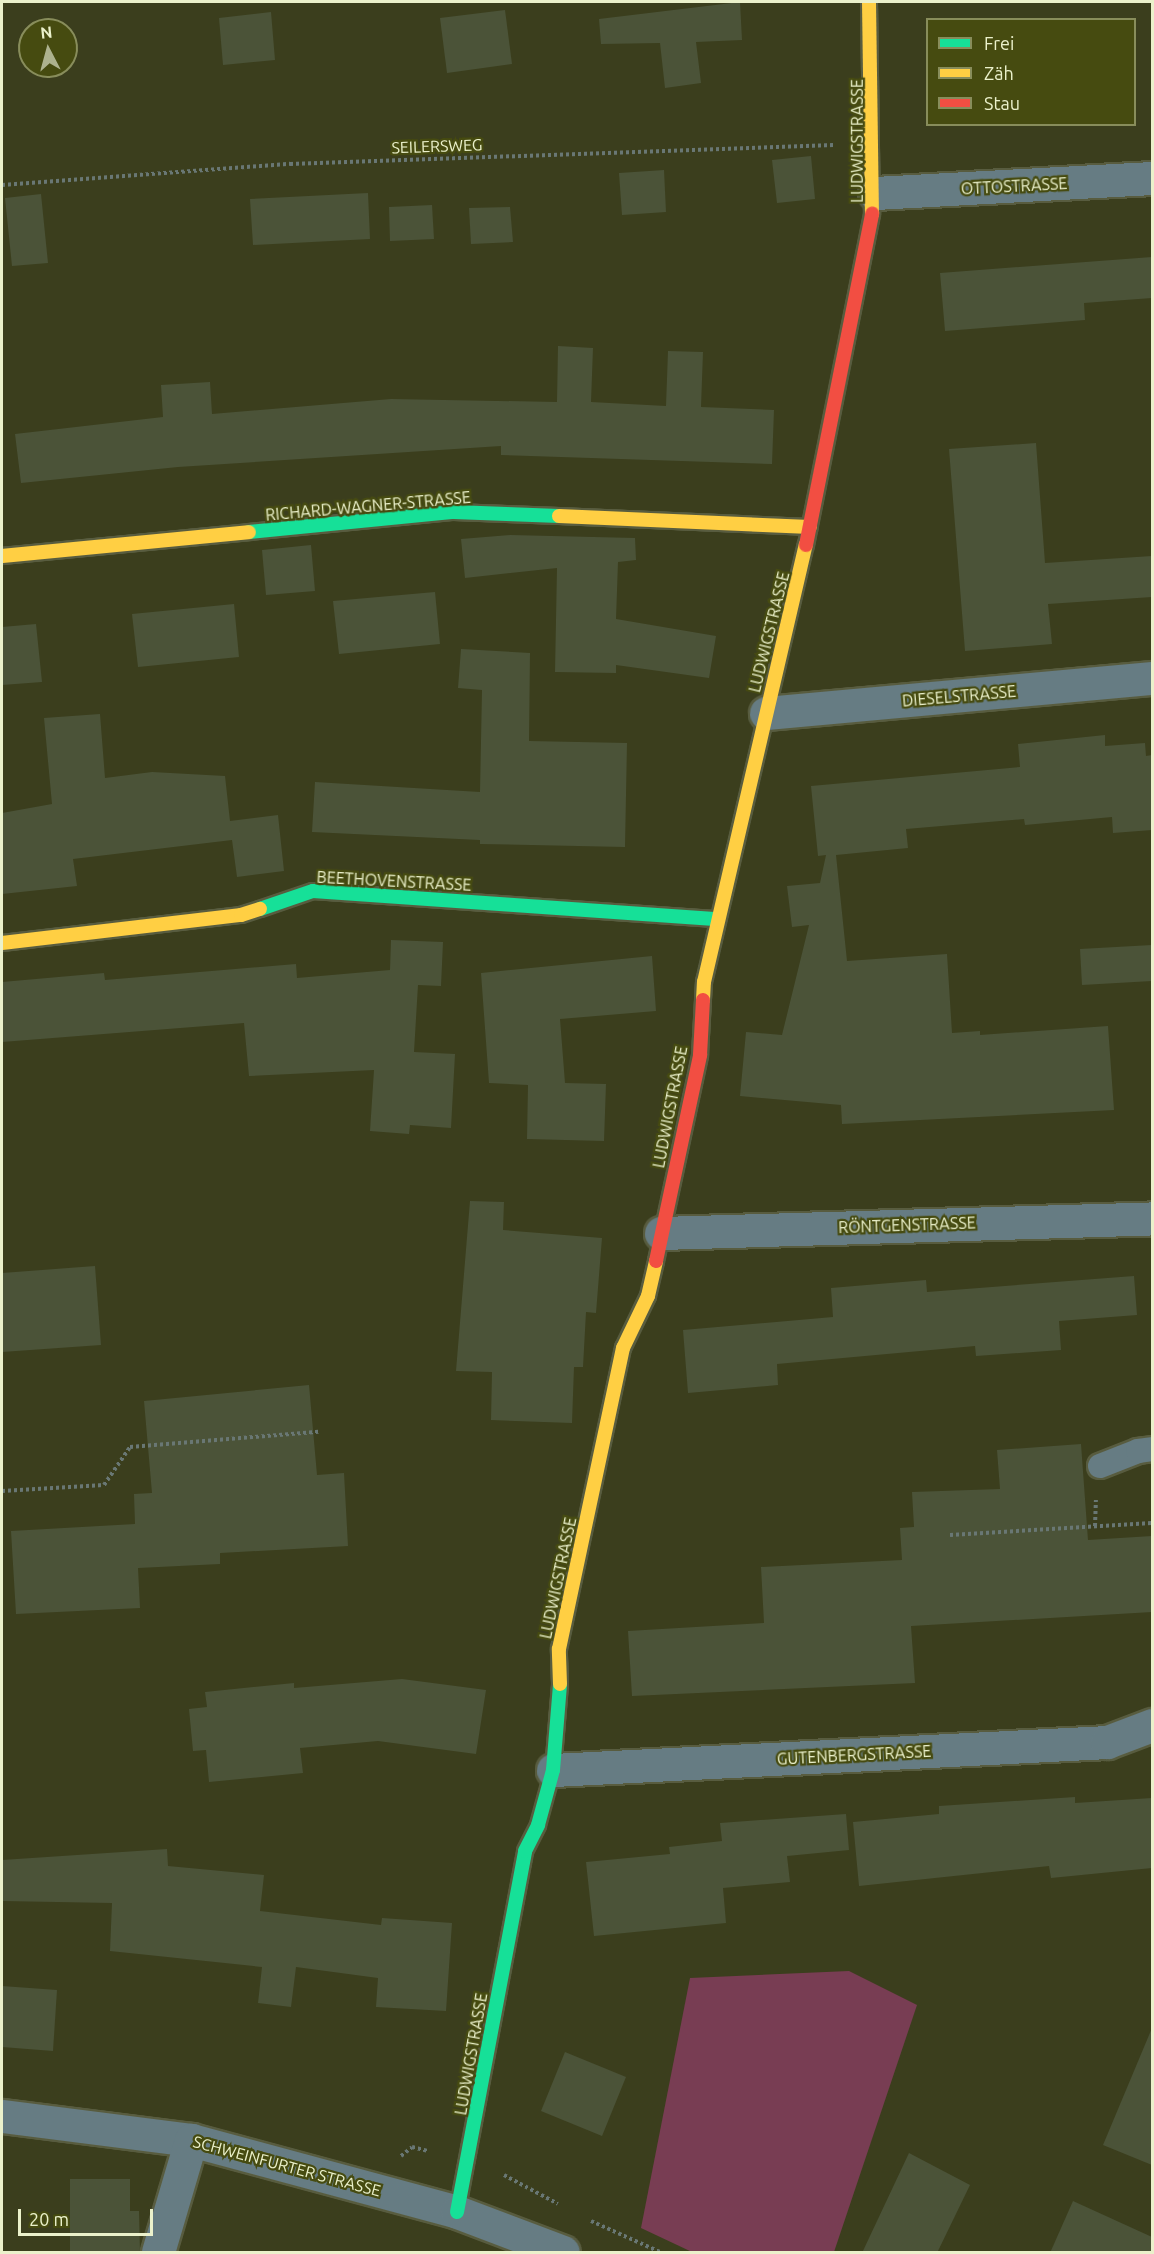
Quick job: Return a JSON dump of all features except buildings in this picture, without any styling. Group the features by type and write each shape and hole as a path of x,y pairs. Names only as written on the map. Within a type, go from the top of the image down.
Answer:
{"street":[{"name":"LUDWIGSTRASSE","path":"457,2212 525,1851 538,1825 553,1770 561,1701 560,1649 623,1348 648,1296 700,1055 704,982 766,713 790,626 876,193 868,2"},
{"name":"OTTOSTRASSE","path":"876,193 1152,178"},
{"name":"RICHARD-WAGNER-STRASSE","path":"2,556 454,512 810,527"},
{"name":"DIESELSTRASSE","path":"766,713 1152,678"},
{"name":"BEETHOVENSTRASSE","path":"2,943 241,915 313,891 718,919"},
{"name":"RÖNTGENSTRASSE","path":"661,1233 1152,1218"},
{"name":"GUTENBERGSTRASSE","path":"553,1770 1107,1742 1152,1725"},
{"name":"SCHWEINFURTER STRASSE","path":"2,2116 191,2140 457,2212 563,2253"},
{"path":"158,2253 191,2140"}],"lane":[{"path":"1100,1466 1138,1450 1152,1449"}],"path":[{"name":"SEILERSWEG","path":"2,185 290,164 807,145 873,146"},
{"path":"2,1491 104,1485 130,1447 318,1432"},
{"path":"950,1535 1152,1523"},
{"path":"412,2146 468,2162 530,2187 559,2206"},
{"path":"579,2216 660,2253"}],"shaded area":[{"path":"849,1971 917,2005 834,2252 692,2252 641,2228 690,1978"}],"traffic: fast":[{"path":"249,532 454,512 559,516"},
{"path":"260,909 313,891 718,919"},
{"path":"457,2212 525,1851 538,1825 553,1770 560,1684"}],"traffic: slow":[{"path":"869,2 872,214"},
{"path":"559,516 810,527"},
{"path":"2,556 249,532"},
{"path":"703,1000 704,982 806,545"},
{"path":"2,943 241,915 260,909"},
{"path":"560,1684 559,1649 623,1348 648,1296 656,1261"}],"traffic: jam":[{"path":"806,545 872,214"},
{"path":"656,1261 700,1055 703,1000"}]}
